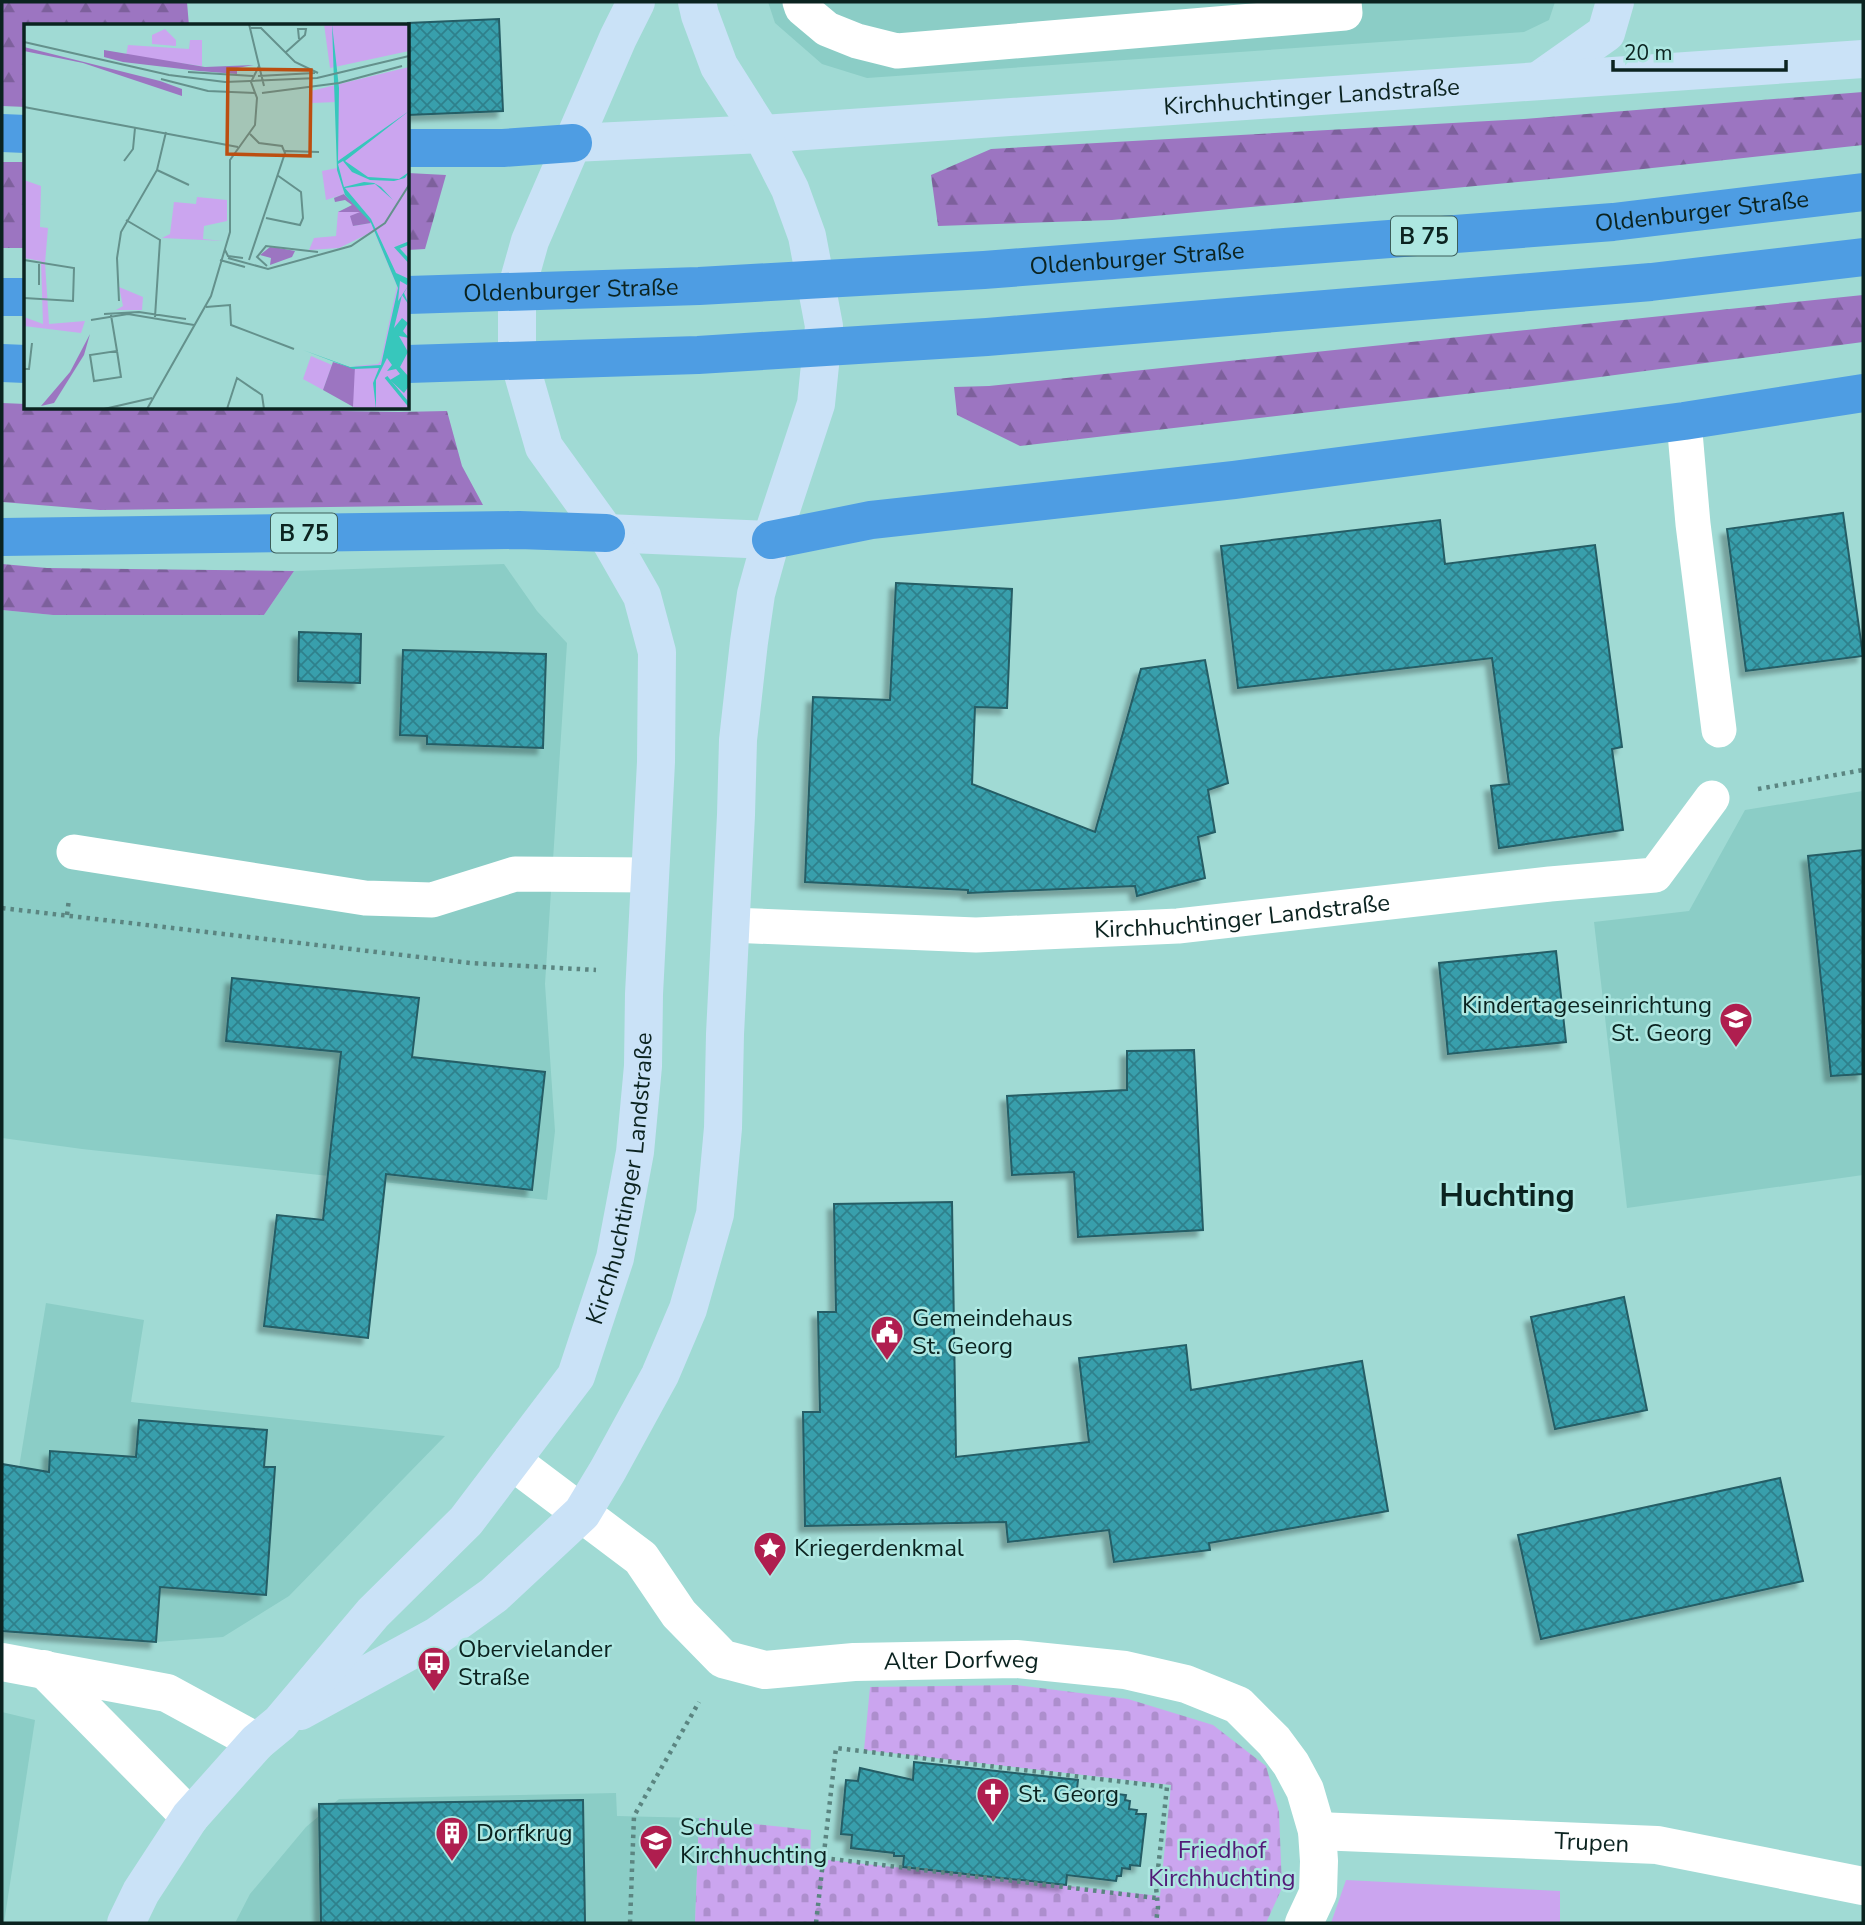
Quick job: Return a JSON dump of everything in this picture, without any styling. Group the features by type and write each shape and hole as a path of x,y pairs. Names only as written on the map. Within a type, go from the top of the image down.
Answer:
{"highway":[{"path":"2,133 24,134"},
{"path":"410,148 503,148 573,142"},
{"name":"Oldenburger Straße","path":"410,295 699,286 984,270 1599,223 1863,192"},
{"path":"410,364 698,355 987,337 1651,282 1863,257"},
{"path":"2,297 24,297"},
{"path":"2,363 24,364"},
{"path":"771,540 913,514 1234,480 1684,421 1863,393"},
{"name":"B 75","path":"2,537 519,530 606,533"}],"main road":[{"name":"Kirchhuchtinger Landstraße","path":"126,1923 141,1892 190,1816 373,1613 466,1521 576,1376 615,1258 635,1152 643,1066 656,762 657,652 642,596 606,533 544,447 517,354 517,287 530,240 636,2"},
{"name":"Kirchhuchtinger Landstraße","path":"268,1732 437,1636 494,1595 582,1513 660,1375 688,1309 715,1214 723,1128 738,740 756,594 816,404 824,326 807,236 790,189 762,134 719,66 697,2"},
{"path":"1538,81 1606,33 1615,2"},
{"name":"Kirchhuchtinger Landstraße","path":"573,142 762,134 1863,59"},
{"path":"606,533 771,540"}],"street":[{"path":"512,1461 641,1558 679,1614 723,1659"},
{"name":"Alter Dorfweg","path":"723,1659 765,1670 853,1662 1016,1659 1125,1670 1186,1684 1238,1705 1275,1741 1305,1790 1317,1830 1319,1861 1318,1893 1304,1923"},
{"path":"2,1662 167,1693 268,1732"},
{"path":"44,1669 190,1816"},
{"name":"Trupen","path":"1317,1830 1657,1845 1863,1886"}],"lane":[{"path":"800,2 802,8 827,29 857,41 897,51 1345,13 1344,2"},
{"path":"1684,421 1693,524 1719,730"},
{"name":"Kirchhuchtinger Landstraße","path":"730,925 976,935 1178,926 1550,884 1655,875 1713,798"},
{"path":"74,852 365,898 432,900 515,874 651,875"}],"path":[{"path":"1713,798 1863,770"},
{"path":"2,908 470,963 645,974"},
{"path":"630,1923 635,1816 723,1659"},
{"path":"816,1923 836,1748 1167,1787 1156,1923"},
{"path":"823,1858 1157,1898"}],"shaded area":[{"path":"768,2 1555,2 1549,20 1524,32 867,78 822,64 775,23"},
{"path":"504,564 537,611 567,643 545,984 555,1131 547,1200 2,1138 2,610 53,615 264,615 294,571"},
{"name":"Kindertageseinrichtung St. Georg","path":"1863,791 1863,1175 1627,1208 1594,922 1689,911 1745,810"},
{"path":"46,1303 144,1320 131,1402 445,1436 289,1596 223,1637 156,1642 37,1633 2,1625 2,1571"},
{"path":"2,1712 35,1720 4,1923 2,1923"},
{"name":"Dorfkrug","path":"616,1793 617,1816 699,1818 695,1923 235,1923 250,1894 306,1827 339,1799"}],"green space":[{"path":"2,2 187,2 189,24 24,24 24,107 2,106"},
{"path":"1863,92 1863,145 1561,178 1112,220 938,226 931,175 991,149 1524,119"},
{"path":"2,162 24,162 24,248 2,248"},
{"path":"410,173 446,175 425,249 410,250"},
{"path":"1863,295 1863,342 1525,387 1020,446 957,415 954,387 989,386"},
{"path":"2,403 24,404 24,410 447,411 462,466 483,505 100,510 2,502"},
{"path":"2,564 47,568 294,571 264,615 53,615 2,610"},
{"name":"Friedhof Kirchhuchting","path":"1016,1685 1128,1699 1213,1725 1266,1766 1279,1812 1282,1888 1266,1923 695,1923 699,1818 811,1830 810,1858 1160,1896 1171,1785 864,1750 870,1687"},
{"path":"1346,1880 1560,1891 1560,1923 1331,1923"}],"building":[{"path":"499,19 503,111 410,115 408,23"},
{"path":"1843,513 1863,656 1746,671 1727,529"},
{"path":"1440,520 1445,564 1595,545 1622,747 1612,749 1623,830 1499,848 1491,786 1509,784 1492,658 1238,688 1221,546"},
{"path":"896,583 1012,589 1007,708 975,707 972,784 1095,832 1141,669 1205,660 1228,783 1208,790 1215,832 1198,837 1205,878 1137,896 1135,886 968,893 968,890 805,882 813,697 890,700"},
{"path":"299,632 361,634 360,683 298,681"},
{"path":"403,650 546,654 543,748 427,744 427,736 400,735"},
{"path":"1863,850 1863,1074 1831,1076 1808,856"},
{"path":"1556,951 1566,1042 1448,1054 1439,963"},
{"path":"232,978 419,998 412,1057 545,1072 532,1190 386,1174 368,1338 264,1326 277,1215 323,1220 341,1052 226,1041"},
{"path":"1194,1050 1203,1230 1078,1237 1074,1172 1012,1175 1007,1096 1127,1090 1127,1051"},
{"path":"952,1202 956,1457 1089,1442 1079,1358 1186,1345 1191,1390 1362,1361 1388,1511 1209,1543 1210,1550 1114,1562 1109,1530 1008,1542 1006,1522 805,1526 803,1412 820,1412 818,1312 836,1312 834,1204"},
{"path":"1624,1297 1647,1410 1555,1429 1531,1317"},
{"path":"139,1420 267,1430 264,1467 275,1467 266,1595 160,1587 156,1642 2,1631 2,1464 49,1472 50,1451 136,1457"},
{"path":"1780,1478 1803,1581 1541,1639 1518,1535"},
{"name":"St. Georg","path":"914,1762 1078,1780 1077,1789 1126,1795 1125,1800 1130,1801 1129,1809 1137,1810 1136,1814 1146,1814 1140,1866 1122,1868 1121,1876 1117,1876 1116,1881 1067,1875 1066,1885 903,1867 904,1856 851,1848 852,1835 841,1834 846,1780 858,1781 860,1768 913,1780"},
{"name":"Dorfkrug","path":"583,1800 585,1923 321,1923 319,1804"}],"place":[{"name":"Kindertageseinrichtung St. Georg","path":"1736,1049"},
{"name":"Gemeindehaus St. Georg","path":"887,1362"},
{"name":"Kriegerdenkmal","path":"770,1578"},
{"name":"Obervielander Straße","path":"434,1693"},
{"name":"St. Georg","path":"993,1824"},
{"name":"Dorfkrug","path":"452,1863"},
{"name":"Schule Kirchhuchting","path":"656,1871"}],"district":[{"name":"Huchting","path":"1507,1195"}]}
